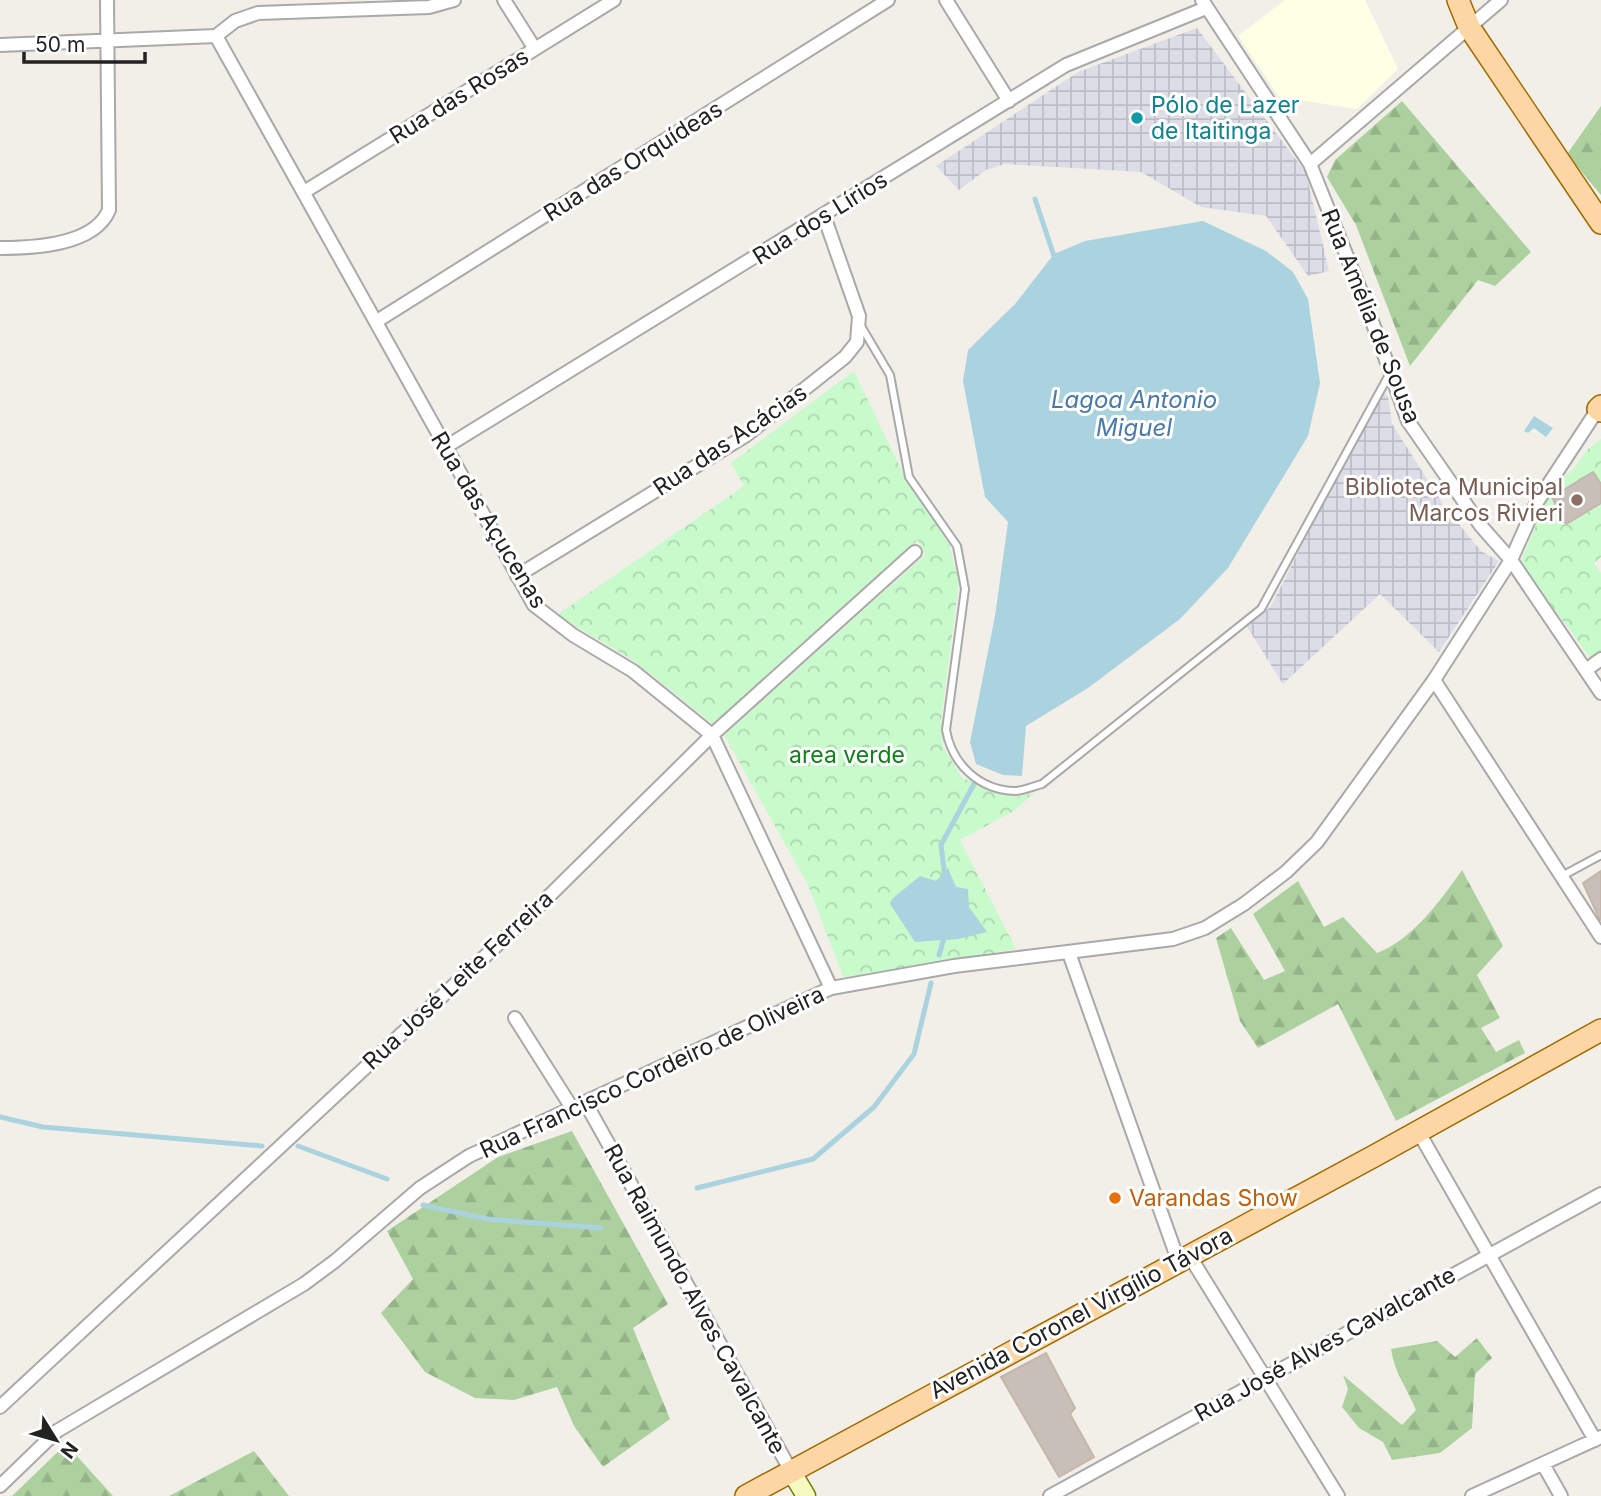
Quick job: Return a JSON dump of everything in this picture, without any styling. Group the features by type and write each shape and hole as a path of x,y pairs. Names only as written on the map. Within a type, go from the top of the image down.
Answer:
{"main road":[{"path":"1458,0 1469,27 1601,223"},
{"name":"Avenida Coronel Virgílio Távora","path":"746,1496 1601,1030"}],"street":[{"path":"0,248 44,247 60,243 101,223 109,210 107,0"},
{"path":"0,45 109,43 216,36 235,21 258,13 429,7 454,0"},
{"path":"504,0 535,48"},
{"name":"Rua das Rosas","path":"304,192 614,0"},
{"name":"Rua das Orquídeas","path":"377,321 888,0"},
{"path":"946,0 1009,101"},
{"path":"1310,164 1501,0"},
{"name":"Rua dos Lírios","path":"444,448 1082,56 1204,4"},
{"name":"Rua Amélia de Sousa","path":"1204,4 1284,120 1310,164 1364,299 1408,421 1480,526 1511,560 1601,692"},
{"name":"Rua das Açucenas","path":"216,36 377,321 444,448 534,604 544,615 633,671 712,734 831,988"},
{"path":"824,216 861,325"},
{"name":"Rua das Acácias","path":"517,576 746,436 845,357 857,342 861,325"},
{"name":"Rua Francisco Cordeiro de Oliveira","path":"0,1486 57,1431 304,1284 439,1174 469,1156 831,988 954,965 1173,939 1205,928 1244,904 1286,872 1317,842 1434,680 1511,560 1537,502 1600,409"},
{"name":"Rua José Leite Ferreira","path":"0,1407 537,908 712,734 915,552"},
{"path":"1586,670 1601,659"},
{"path":"1434,680 1601,937"},
{"path":"1069,953 1183,1257 1264,1378 1338,1496"},
{"path":"515,1018 572,1108"},
{"name":"Rua Raimundo Alves Cavalcante","path":"585,1102 806,1496"},
{"path":"1418,1131 1598,1438 1472,1496"},
{"name":"Rua José Alves Cavalcante","path":"1050,1496 1601,1194"},
{"path":"1543,1464 1561,1496"}],"lane":[{"path":"861,325 890,375 909,477 957,546 964,575 965,589 947,738 968,775 993,786 1016,791 1042,783 1261,608 1390,373"},
{"path":"1562,876 1601,855"}],"shaded area":[{"path":"1285,0 1365,0 1398,69 1357,109 1279,97 1238,36"},
{"name":"Pólo de Lazer de Itaitinga","path":"1197,28 1306,173 1329,271 1308,276 1266,216 1201,207 1141,172 1005,164 986,170 959,190 936,166 1078,72"},
{"path":"1380,392 1388,396 1392,424 1445,507 1481,551 1499,561 1439,652 1380,594 1283,684 1247,627 1271,606"}],"green space":[{"path":"1402,101 1531,252 1495,286 1478,280 1410,366 1356,225 1327,177 1335,160"},
{"path":"1601,106 1601,195 1567,154"},
{"name":"area verde","path":"854,371 902,471 949,545 959,582 941,720 943,746 962,778 1016,797 1034,793 1014,811 960,840 1016,949 844,979 808,885 724,735 925,555 918,540 713,724 633,660 557,615 744,486 731,463"},
{"path":"1601,439 1601,557 1594,563 1601,573 1601,653 1591,659 1520,563 1555,481 1571,472 1588,449"},
{"path":"1462,870 1503,946 1477,975 1500,1018 1481,1028 1496,1052 1519,1040 1525,1053 1396,1121 1338,1004 1258,1048 1240,1021 1216,938 1231,928 1264,980 1285,971 1253,914 1298,881 1324,927 1343,917 1377,953 1414,929"},
{"path":"572,1131 668,1304 633,1328 670,1419 603,1467 574,1426 557,1387 514,1400 475,1398 425,1372 381,1313 413,1279 387,1231 498,1157"},
{"path":"1477,1338 1492,1358 1475,1374 1472,1428 1440,1453 1392,1460 1383,1442 1359,1428 1342,1407 1348,1389 1343,1375 1402,1425 1416,1410 1398,1373 1391,1349 1437,1341 1455,1357"},
{"path":"66,1444 113,1496 12,1496"},
{"path":"254,1451 289,1496 169,1496"}],"water":[{"name":"Lagoa Antonio Miguel","path":"1203,221 1266,251 1293,272 1308,299 1320,383 1308,436 1228,568 1180,619 1088,688 1026,726 1022,776 1003,775 976,764 970,742 995,616 1008,522 985,497 963,381 968,350 1015,304 1054,254 1085,241"},
{"path":"1534,416 1553,428 1546,437 1534,428 1528,433 1524,431"},
{"path":"948,868 956,887 968,889 969,907 987,932 958,939 915,942 890,904 892,899 920,876 936,881"}],"building":[{"name":"Biblioteca Municipal Marcos Rivieri","path":"1593,472 1601,484 1601,503 1566,524 1552,497"},
{"path":"1601,871 1601,919 1600,920 1583,883"},
{"path":"1046,1353 1075,1408 1070,1414 1094,1457 1059,1477 1001,1377"}],"waterway":[{"path":"1035,199 1055,259"},
{"path":"945,878 941,845 974,784"},
{"path":"939,955 945,935"},
{"path":"697,1188 813,1159 874,1107 914,1054 931,983"},
{"path":"0,1117 43,1127 262,1146"},
{"path":"298,1146 387,1179"},
{"path":"423,1205 487,1219 601,1228"}],"place":[{"name":"Pólo de Lazer de Itaitinga","path":"1137,118"},
{"name":"Biblioteca Municipal Marcos Rivieri","path":"1577,500"},
{"name":"Varandas Show","path":"1115,1198"}]}
